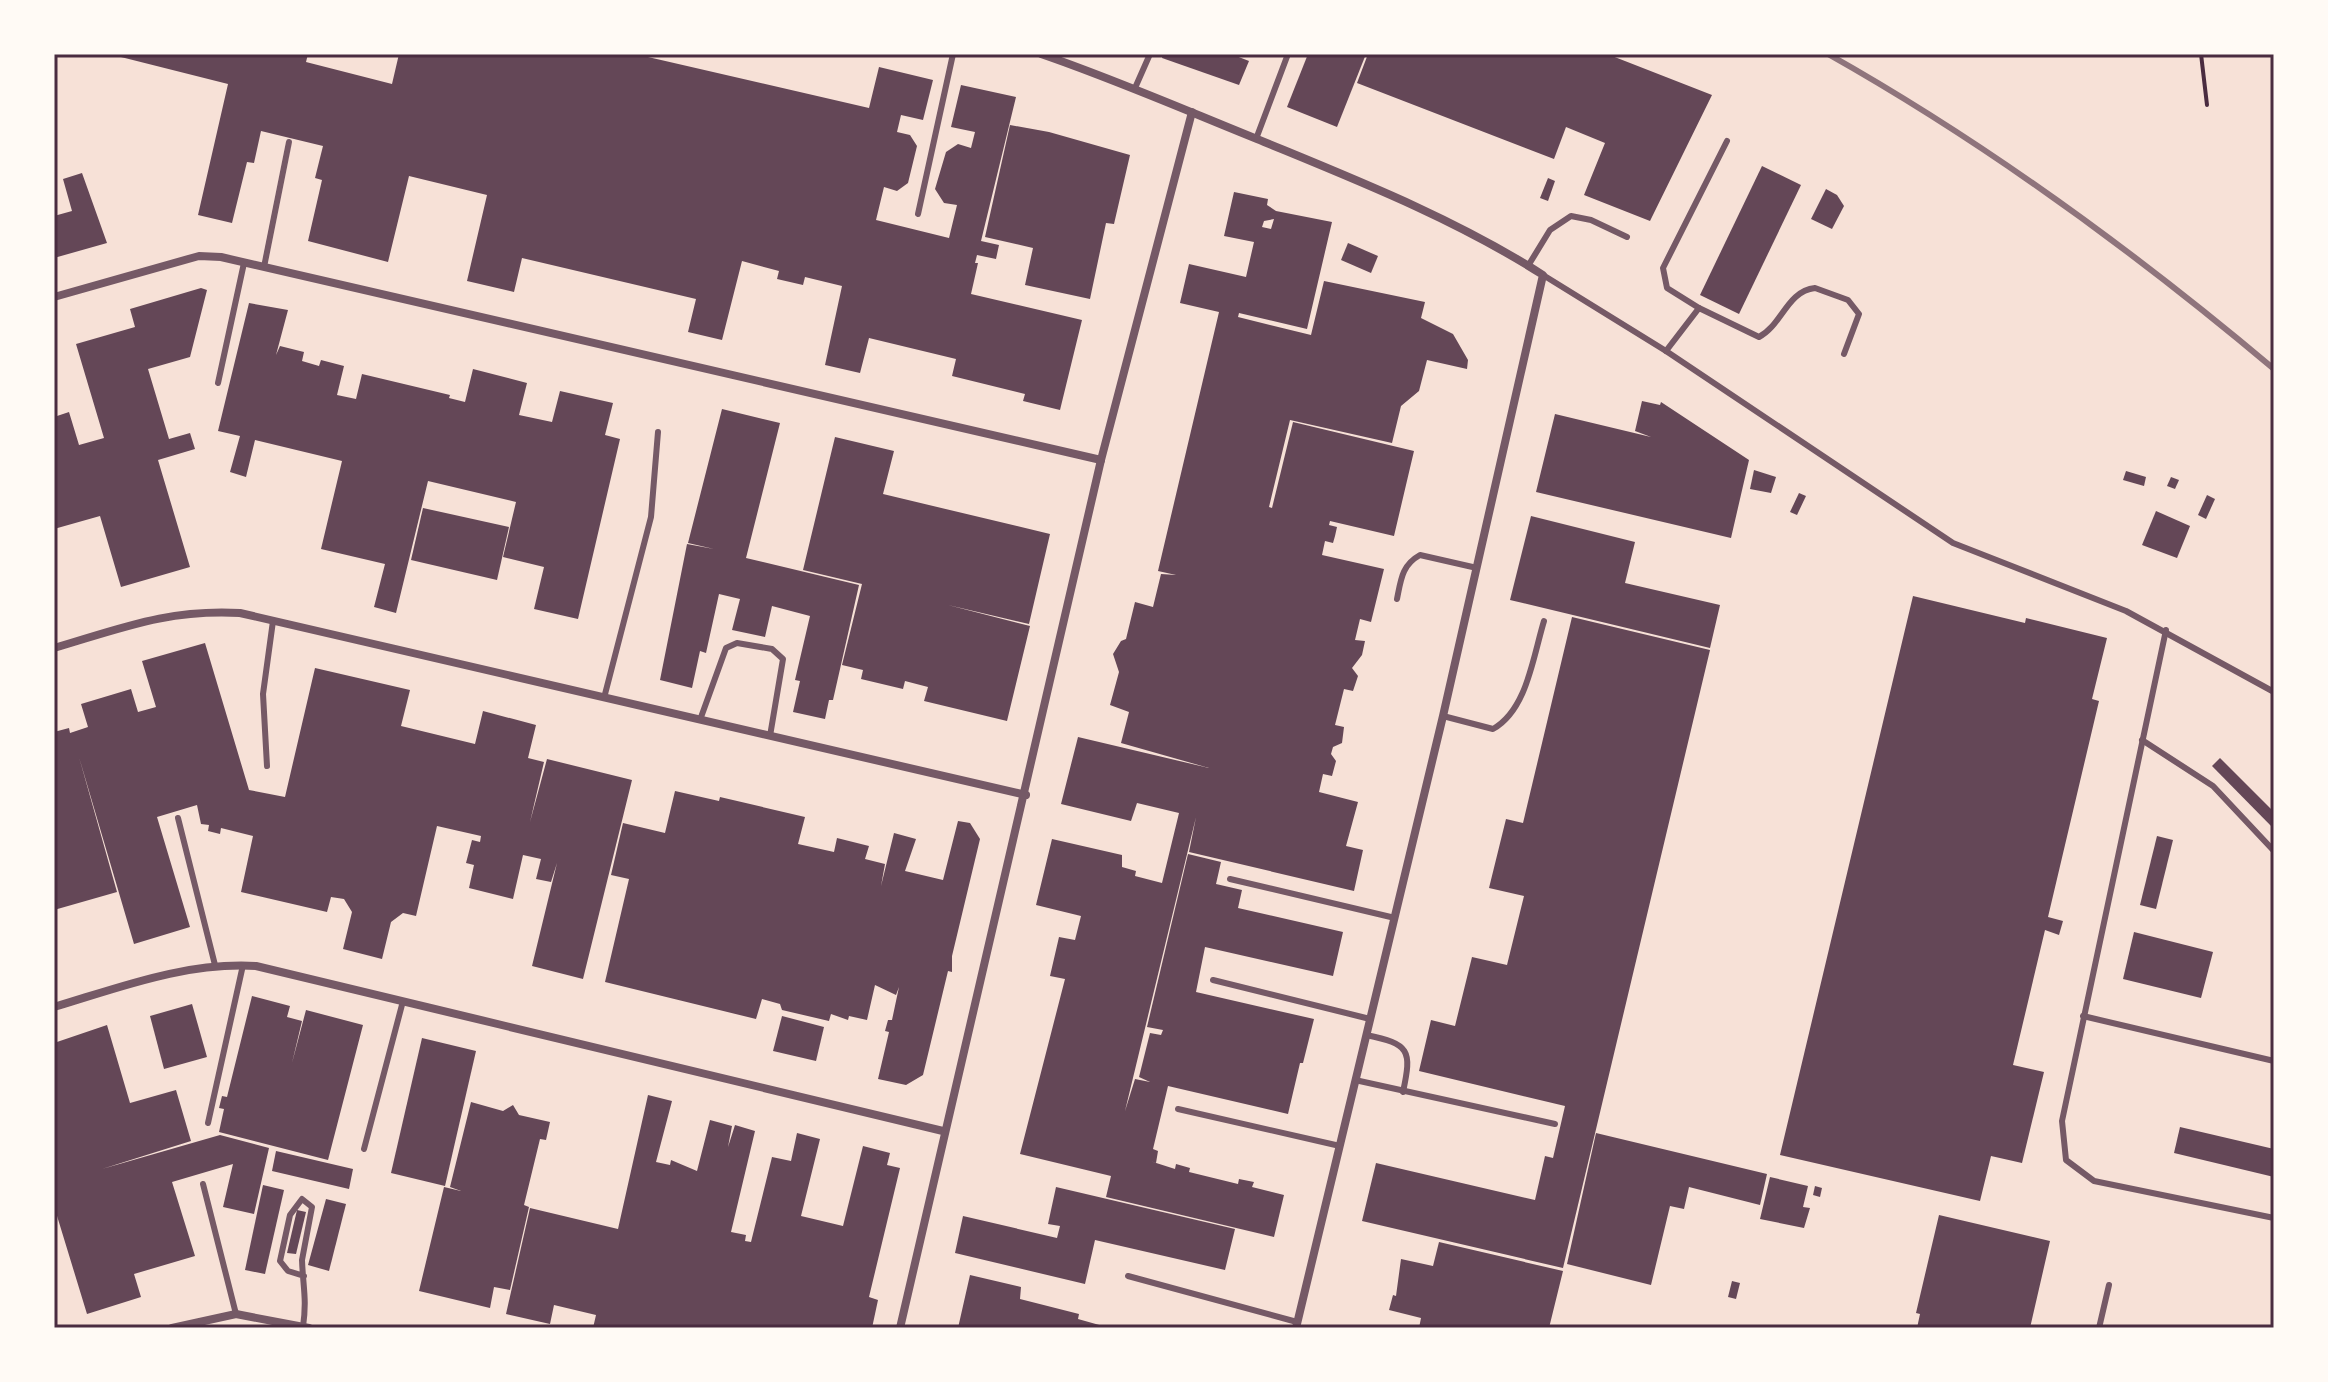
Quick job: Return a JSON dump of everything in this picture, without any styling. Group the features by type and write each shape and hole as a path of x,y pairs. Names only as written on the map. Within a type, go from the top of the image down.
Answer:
{"street":[{"path":"1041,54 1135,88 1422,209 1543,275 1443,716 1297,1325"},
{"path":"900,1328 943,1131 1026,795 1101,460 1192,112"},
{"path":"54,297 199,256 244,263 1101,460"},
{"path":"54,648 170,614 201,611 240,613 1026,795"},
{"path":"54,1007 182,968 243,965 943,1131"},
{"path":"172,1328 236,1314 306,1327"}],"lane":[{"path":"918,214 953,54"},
{"path":"1135,88 1150,54"},
{"path":"1256,139 1288,54"},
{"path":"1727,141 1663,268 1667,288 1699,308 1759,337 1770,330 1800,292 1808,288 1827,290 1848,300 1859,314 1844,354"},
{"path":"264,267 289,142"},
{"path":"1528,266 1550,230 1571,216 1591,220 1627,237"},
{"path":"218,383 244,263"},
{"path":"1543,275 1666,351 1953,543 2086,594 2166,630 2274,692"},
{"path":"1666,351 1699,308"},
{"path":"604,698 651,517 658,432"},
{"path":"1397,599 1402,572 1409,561 1420,555 1477,568"},
{"path":"267,766 263,694 273,621"},
{"path":"1443,716 1493,729 1502,724 1522,694 1544,621"},
{"path":"2166,630 2062,1121 2066,1160 2094,1181 2274,1218"},
{"path":"700,720 726,648 737,643 772,649 780,654 784,666 770,736"},
{"path":"2142,740 2213,786 2274,851"},
{"path":"178,818 215,965"},
{"path":"1230,879 1395,918"},
{"path":"208,1123 243,965"},
{"path":"1213,980 1370,1019"},
{"path":"364,1149 403,1001"},
{"path":"2083,1016 2274,1061"},
{"path":"1366,1035 1387,1039 1406,1050 1409,1057 1403,1092"},
{"path":"1355,1080 1555,1124"},
{"path":"1178,1109 1340,1146"},
{"path":"203,1184 236,1314"},
{"path":"304,1276 288,1271 280,1261 290,1215 302,1199 312,1207 302,1260 307,1295 306,1327"},
{"path":"1128,1276 1297,1325"},
{"path":"2099,1328 2109,1285"}],"path":[{"path":"2201,54 2207,105"}],"building":[{"path":"109,54 308,54 306,62 392,84 399,54 635,54 869,108 879,67 933,80 923,120 901,115 897,132 910,135 917,146 908,183 897,191 884,187 876,220 949,238 957,205 944,203 935,189 946,152 958,144 971,148 975,132 951,127 961,85 1016,97 981,241 999,245 996,259 977,255 971,294 1082,320 1060,410 1023,401 1025,394 952,376 956,359 869,338 860,373 825,365 842,286 805,277 803,285 777,279 779,271 742,261 722,340 688,332 696,299 522,258 514,292 467,281 487,195 409,176 388,262 308,241 322,180 315,178 323,146 261,131 254,163 247,162 232,223 198,215 228,84"},
{"path":"1163,54 1231,54 1249,61 1239,85 1162,58"},
{"path":"1308,54 1366,54 1337,127 1287,107"},
{"path":"1368,54 1607,54 1712,95 1650,221 1584,195 1605,143 1566,127 1554,159 1357,83"},
{"path":"1010,125 1049,132 1130,155 1114,224 1106,223 1090,299 1025,285 1033,248 985,237"},
{"path":"1762,166 1801,185 1739,314 1700,295"},
{"path":"82,173 107,243 54,258 54,216 72,211 63,179"},
{"path":"1548,178 1555,181 1548,201 1540,198"},
{"path":"1826,189 1837,195 1844,206 1832,229 1811,219"},
{"path":"1234,192 1268,199 1267,205 1276,211 1332,222 1307,329 1239,313 1238,317 1311,335 1324,281 1425,302 1421,318 1453,334 1468,360 1467,369 1427,360 1419,391 1401,406 1392,443 1290,420 1269,507 1272,508 1293,422 1414,451 1394,536 1330,521 1329,525 1337,527 1335,536 1333,543 1325,541 1322,555 1384,569 1371,622 1360,619 1355,640 1365,641 1362,655 1352,668 1358,676 1353,691 1344,689 1335,725 1344,727 1342,743 1333,747 1331,754 1336,761 1332,776 1323,774 1319,792 1358,802 1346,846 1363,850 1354,891 1189,852 1196,817 1125,1111 1135,1079 1150,1082 1139,1077 1150,1033 1161,1035 1163,1030 1147,1027 1188,854 1221,862 1216,884 1242,890 1238,908 1343,932 1333,976 1205,947 1196,992 1314,1019 1288,1114 1168,1086 1153,1149 1158,1151 1156,1163 1175,1169 1176,1164 1190,1168 1189,1172 1238,1184 1239,1179 1254,1182 1252,1187 1284,1195 1274,1237 1106,1197 1111,1176 1020,1154 1065,979 1050,976 1059,937 1075,940 1081,916 1036,905 1052,839 1122,855 1122,867 1136,871 1135,876 1162,883 1179,813 1137,803 1131,821 1061,804 1078,737 1209,768 1121,743 1129,712 1110,705 1119,672 1113,654 1121,641 1126,639 1135,602 1153,607 1161,574 1176,575 1158,571 1219,312 1180,303 1189,264 1246,277 1254,242 1224,236","holes":["1274,219 1271,229 1262,227 1264,221"]},
{"path":"1348,243 1378,256 1371,273 1341,260"},
{"path":"201,288 207,290 190,357 148,369 169,439 190,433 195,449 158,460 190,567 121,587 100,516 54,529 54,417 69,412 79,445 104,438 76,344 135,327 130,309"},
{"path":"249,303 288,310 276,355 280,346 304,352 302,361 319,366 321,360 344,366 337,395 356,399 362,374 450,395 449,398 465,402 473,369 527,383 519,415 552,422 560,391 613,403 605,435 620,439 578,619 534,609 544,567 503,557 516,502 428,481 396,613 374,607 385,564 321,549 342,461 255,440 246,477 230,472 240,436 218,431"},
{"path":"1642,401 1660,405 1661,402 1749,460 1731,538 1536,492 1555,414 1651,437 1635,431"},
{"path":"722,409 780,423 746,558 859,585 833,700 829,700 825,719 793,712 800,681 795,680 810,616 772,606 765,637 732,630 740,599 719,594 706,653 700,651 692,688 660,680 687,544 714,549 688,543"},
{"path":"835,437 894,451 883,494 1050,534 1029,624 948,605 1030,626 1007,721 924,701 928,687 905,681 903,689 861,679 863,670 842,665 862,584 803,570"},
{"path":"1754,470 1776,477 1771,493 1750,489"},
{"path":"2126,471 2146,477 2144,486 2123,480"},
{"path":"2171,477 2179,480 2175,489 2167,486"},
{"path":"1799,493 1806,496 1797,515 1790,512"},
{"path":"2207,495 2215,499 2206,519 2198,515"},
{"path":"423,508 509,527 497,580 411,560"},
{"path":"2156,511 2190,526 2177,558 2142,545"},
{"path":"1531,516 1635,542 1625,583 1720,605 1710,648 1510,600"},
{"path":"1913,596 2025,623 2026,618 2107,638 2092,699 2099,701 2048,917 2063,921 2059,935 2045,930 2013,1065 2044,1072 2022,1163 1991,1156 1980,1201 1780,1155"},
{"path":"1572,617 1710,650 1563,1268 1362,1221 1376,1163 1535,1200 1545,1156 1553,1158 1565,1106 1419,1071 1431,1020 1455,1026 1472,957 1507,965 1524,896 1489,888 1506,819 1523,823"},
{"path":"205,643 249,790 285,797 315,668 410,690 401,726 475,744 483,711 536,725 528,758 544,762 530,822 547,759 632,780 583,979 532,966 557,863 551,882 536,879 541,859 523,855 513,899 469,888 474,865 466,863 472,840 480,842 481,836 437,826 416,916 403,913 391,922 382,959 343,949 352,912 344,899 331,897 327,912 241,892 253,836 221,828 220,834 208,831 209,825 201,824 197,805 157,817 190,927 134,944 79,757 117,892 54,910 54,732 69,728 70,733 88,727 81,704 131,689 138,712 156,707 142,661"},
{"path":"2220,758 2274,812 2274,829 2212,766"},
{"path":"675,791 719,801 720,797 805,817 798,844 834,852 837,838 869,846 865,859 885,864 881,886 894,833 916,839 905,871 943,880 958,821 970,823 980,839 952,956 952,972 948,971 923,1075 906,1085 878,1079 889,1032 885,1031 888,1020 892,1020 899,987 896,995 875,985 867,1020 849,1016 848,1020 831,1014 829,1021 782,1010 780,1004 762,999 756,1019 605,982 629,879 611,875 623,823 665,833"},
{"path":"2157,836 2173,840 2156,909 2140,905"},
{"path":"2134,932 2213,952 2201,998 2123,979"},
{"path":"252,996 290,1006 287,1017 302,1021 292,1063 306,1010 363,1025 328,1160 219,1132 224,1109 219,1108 222,1096 227,1097"},
{"path":"192,1004 207,1057 164,1069 150,1016"},
{"path":"782,1016 824,1027 816,1061 773,1051"},
{"path":"107,1025 130,1103 176,1090 191,1141 102,1169 220,1135 269,1148 254,1214 223,1207 233,1164 172,1182 195,1256 134,1274 141,1297 87,1314 54,1206 54,1043"},
{"path":"422,1038 476,1051 445,1186 391,1173"},
{"path":"648,1095 672,1101 656,1162 670,1165 671,1160 697,1171 710,1120 732,1126 728,1147 735,1125 755,1131 731,1232 746,1235 745,1241 751,1242 772,1157 791,1161 797,1133 820,1139 801,1216 843,1226 863,1146 890,1153 887,1165 900,1168 869,1297 878,1300 872,1328 593,1328 596,1315 554,1305 550,1324 506,1314 530,1208 618,1229"},
{"path":"471,1102 503,1111 513,1105 519,1115 550,1122 546,1140 540,1139 524,1205 529,1207 510,1290 494,1287 490,1308 419,1291 444,1187 461,1191 450,1187"},
{"path":"2180,1127 2274,1149 2274,1177 2174,1153"},
{"path":"1596,1133 1767,1174 1760,1205 1689,1187 1684,1209 1670,1206 1651,1285 1567,1264"},
{"path":"276,1151 353,1169 349,1189 272,1171"},
{"path":"1770,1177 1808,1186 1803,1207 1810,1208 1804,1228 1760,1219"},
{"path":"263,1185 284,1190 265,1274 245,1270"},
{"path":"1815,1186 1822,1188 1820,1197 1813,1195"},
{"path":"1056,1187 1235,1229 1225,1270 1095,1240 1085,1284 955,1253 963,1216 1057,1238 1060,1226 1048,1224"},
{"path":"326,1199 346,1204 329,1271 308,1265"},
{"path":"297,1210 306,1212 296,1254 287,1253"},
{"path":"1939,1215 2050,1241 2030,1328 1917,1328 1920,1314 1916,1313"},
{"path":"1439,1242 1563,1271 1549,1328 1419,1328 1421,1318 1389,1310 1393,1295 1396,1296 1401,1259 1433,1266"},
{"path":"970,1275 1021,1287 1020,1299 1079,1314 1078,1319 1110,1328 958,1328"},
{"path":"1732,1281 1740,1283 1736,1299 1728,1297"}],"railway":[{"path":"1828,54 1945,124 2058,201 2168,283 2274,369"}]}
